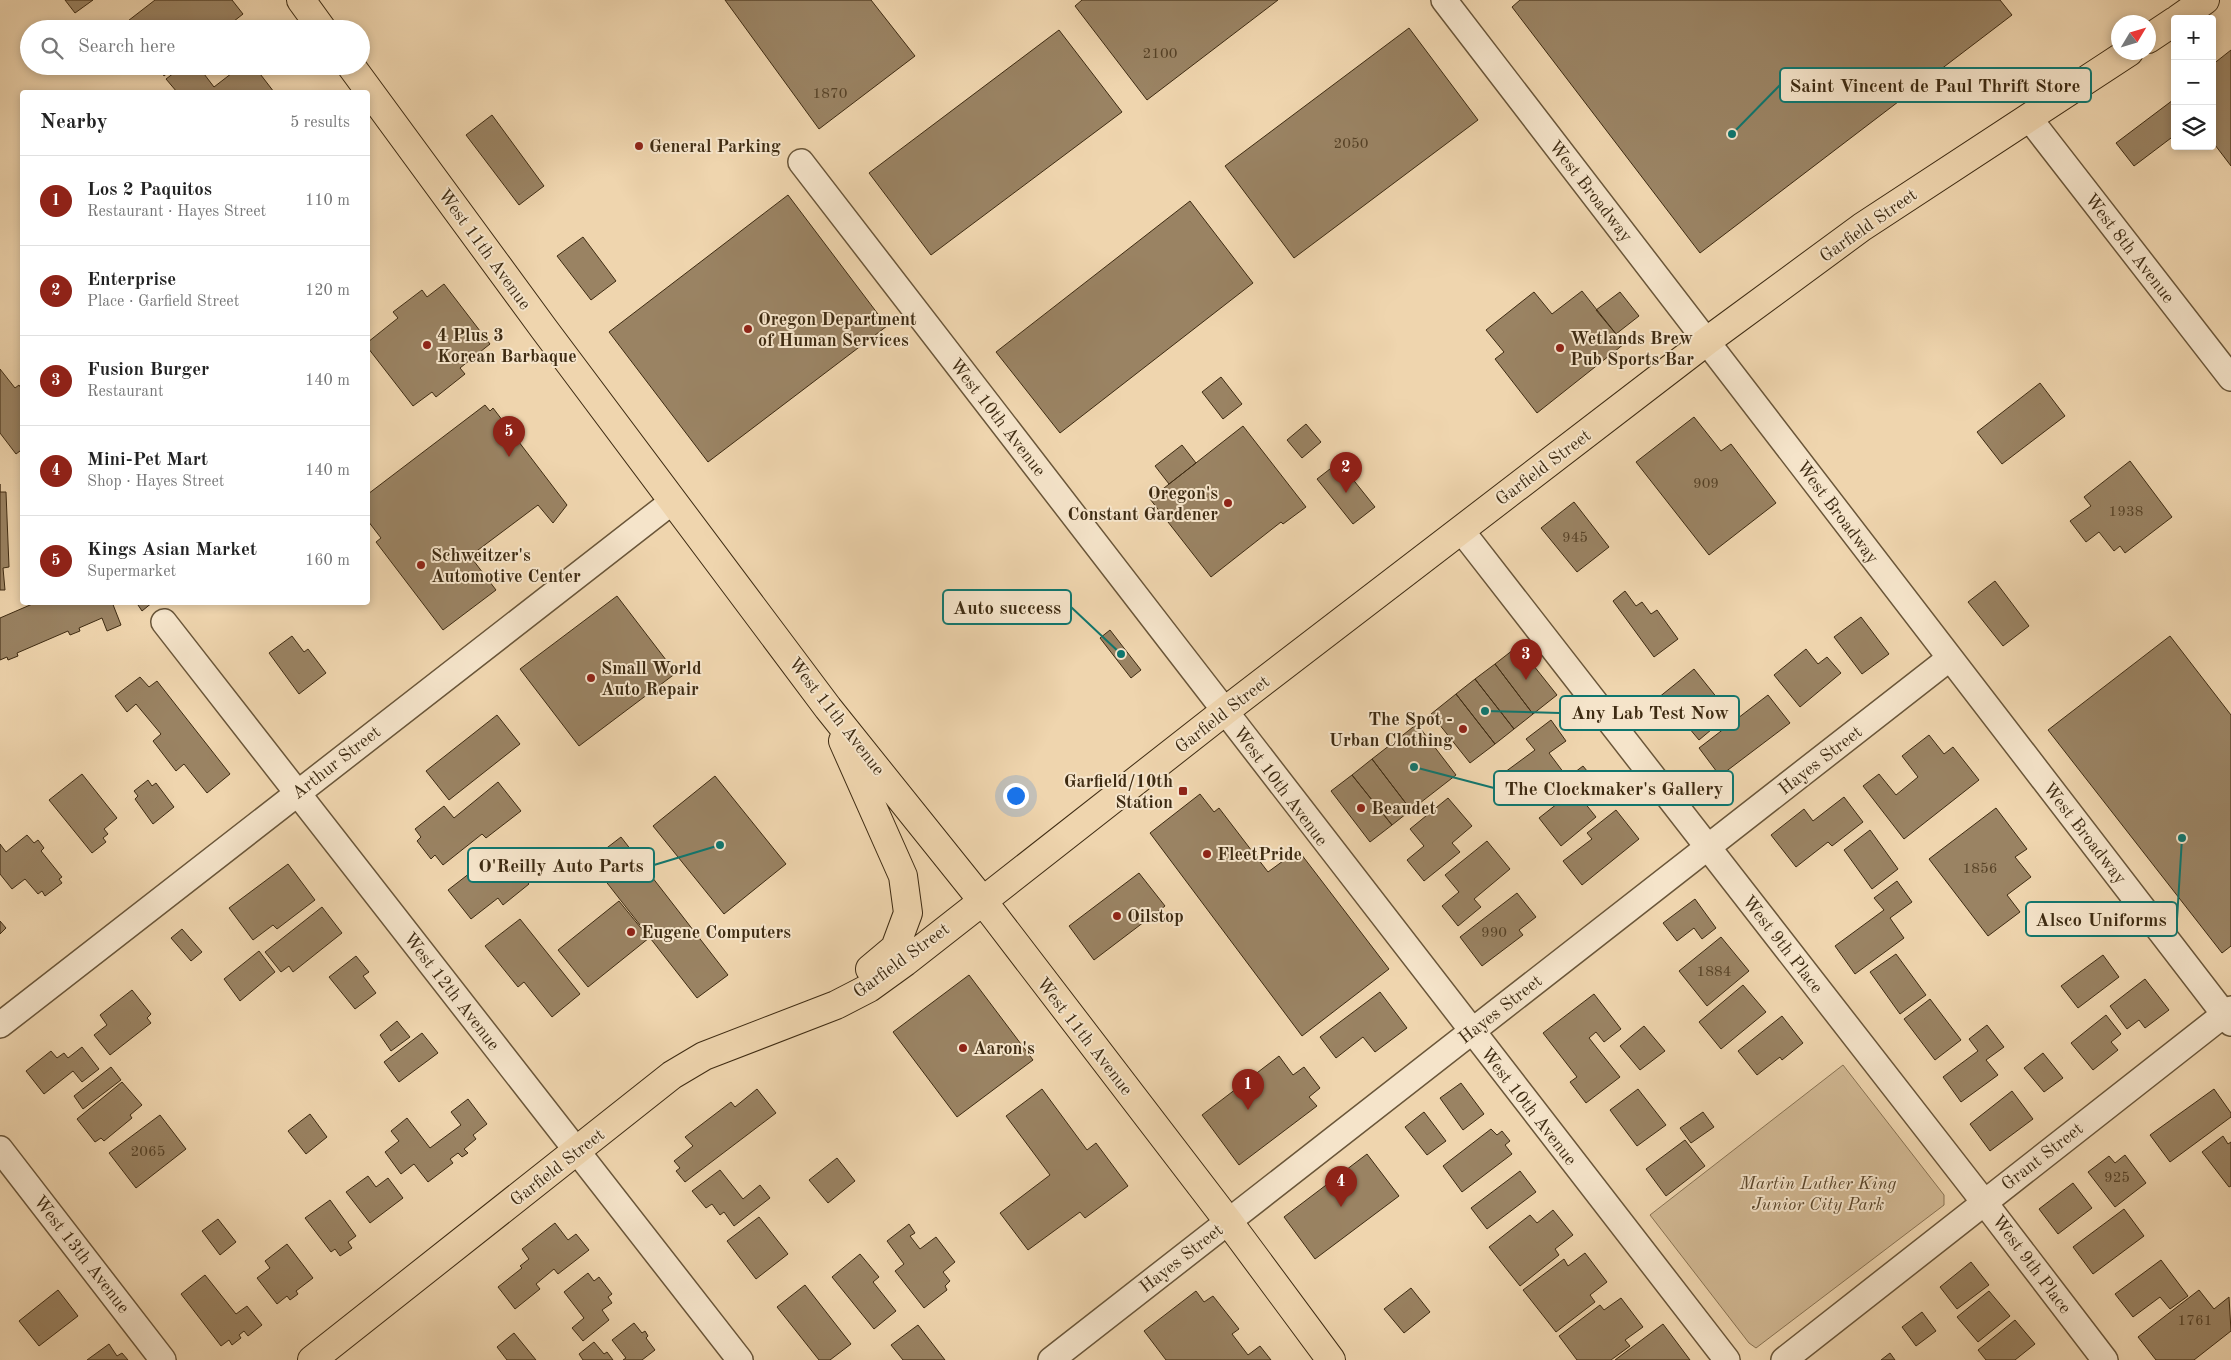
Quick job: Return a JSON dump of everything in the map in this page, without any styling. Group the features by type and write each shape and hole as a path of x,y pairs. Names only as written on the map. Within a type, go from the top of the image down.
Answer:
{"main road":[{"path":"301,0 315,20"},
{"path":"2183,15 2205,0"},
{"path":"2156,34 2171,23"},
{"name":"Garfield Street","path":"312,1360 672,1075 704,1056 836,1005 869,988 905,962 1225,711 1707,342 1862,227 2117,60"},
{"name":"West 11th Avenue","path":"358,75 369,90"},
{"name":"West 11th Avenue","path":"370,92 544,329 828,708 982,900 1228,1221 1331,1360"},
{"path":"818,1012 895,948 908,914 902,876 828,708"}],"street":[{"name":"West Broadway","path":"1444,0 1950,658 2229,1015"},
{"name":"West 8th Avenue","path":"2029,118 2231,378"},
{"name":"West 10th Avenue","path":"800,162 1727,1360"},
{"name":"Arthur Street","path":"0,1025 674,500"},
{"name":"West 9th Place","path":"1461,530 2105,1360"},
{"name":"West 12th Avenue","path":"164,622 740,1360"},
{"name":"Hayes Street","path":"1050,1360 1950,658"},
{"name":"Grant Street","path":"1784,1360 1984,1202 2229,1015"},
{"name":"West 13th Avenue","path":"0,1149 164,1360"}],"green space":[{"name":"Martin Luther King Junior City Park","path":"1843,1065 1944,1195 1944,1205 1756,1348 1749,1343 1650,1215"}],"building":[{"path":"65,0 93,0 75,13"},
{"path":"155,0 232,0 243,14 235,20 129,20"},
{"path":"725,0 871,0 915,56 819,129"},
{"path":"1082,0 1278,0 1147,100 1075,6"},
{"path":"1520,0 2000,0 2012,15 1700,253 1512,7"},
{"path":"1409,28 1478,120 1294,258 1225,166"},
{"path":"1059,30 1122,112 931,255 869,173"},
{"path":"2231,50 2231,166 2216,146 2216,62"},
{"path":"171,75 205,75 214,87 229,75 261,75 272,90 175,90 166,79"},
{"path":"2171,102 2171,138 2134,166 2116,143"},
{"path":"492,115 544,186 519,205 466,135"},
{"name":"Oregon Department of Human Services","path":"788,195 887,326 708,462 609,332"},
{"path":"1190,201 1253,283 1060,433 996,352"},
{"path":"583,237 616,281 591,300 557,256"},
{"path":"444,284 490,344 460,368 465,374 436,397 432,392 413,406 370,351 370,340 398,318 393,312 422,290 427,297"},
{"name":"Wetlands Brew Pub Sports Bar","path":"1582,291 1624,344 1537,413 1495,359 1504,352 1486,330 1534,292 1552,314"},
{"path":"1620,292 1639,316 1616,334 1596,310"},
{"path":"0,369 15,388 19,385 20,387 20,451 16,454 0,433"},
{"path":"1221,377 1242,404 1223,419 1202,392"},
{"path":"2040,383 2065,416 2002,464 1977,432"},
{"path":"485,405 490,411 493,408 567,505 553,523 538,505 470,556 496,590 443,630 376,542 381,538 370,524 370,492"},
{"path":"1694,417 1721,451 1731,444 1776,503 1709,555 1636,462"},
{"path":"1306,424 1321,442 1302,458 1287,440"},
{"name":"Oregon's Constant Gardener","path":"1243,426 1306,507 1283,524 1281,522 1211,577 1150,499"},
{"path":"1182,445 1196,463 1169,484 1155,466"},
{"path":"2130,461 2172,517 2125,553 2120,546 2114,551 2099,532 2086,542 2070,521 2091,506 2084,497"},
{"path":"1339,462 1375,507 1353,524 1317,479"},
{"path":"0,492 6,492 9,567 3,568 5,590 0,590"},
{"path":"1574,502 1609,547 1577,572 1541,528"},
{"path":"1995,581 2029,626 2003,646 1968,602"},
{"path":"1625,591 1636,606 1642,602 1651,614 1657,610 1678,639 1654,657 1613,601"},
{"path":"617,596 676,673 579,746 520,669"},
{"path":"30,605 113,605 121,625 107,631 102,618 79,628 80,631 70,635 68,631 17,653 18,656 8,660 7,657 0,660 0,618"},
{"path":"138,605 149,605 142,611"},
{"path":"1861,617 1889,654 1862,674 1834,637"},
{"path":"1110,630 1141,670 1131,678 1100,638"},
{"path":"292,636 304,652 308,649 326,673 299,694 269,653"},
{"path":"2170,636 2231,715 2231,946 2222,953 2048,730"},
{"path":"1518,646 1557,695 1533,714 1495,664"},
{"path":"1806,649 1818,664 1827,657 1841,673 1800,707 1774,675"},
{"path":"1495,664 1533,714 1514,729 1475,679"},
{"path":"1694,669 1730,714 1699,740 1684,722 1680,725 1658,698"},
{"path":"140,677 149,687 157,681 230,774 207,793 184,764 176,771 153,741 161,734 136,704 127,712 115,696"},
{"path":"1475,679 1514,729 1495,744 1456,694"},
{"name":"The Spot - Urban Clothing","path":"1456,694 1495,744 1470,763 1431,714"},
{"path":"1768,695 1790,723 1720,776 1699,748"},
{"path":"497,715 520,744 449,800 426,771"},
{"path":"1551,720 1566,741 1549,753 1564,773 1522,804 1501,775 1535,750 1526,739"},
{"path":"1417,724 1456,775 1411,810 1372,759"},
{"path":"1929,735 1944,754 1953,747 1979,780 1904,839 1863,786 1879,774 1896,795 1918,777 1902,756"},
{"path":"1372,759 1411,810 1392,825 1352,775"},
{"path":"1583,766 1601,788 1584,802 1596,817 1561,846 1539,818 1571,793 1562,782"},
{"path":"82,774 117,818 104,829 108,834 103,838 106,842 92,853 49,800"},
{"name":"Beaudet","path":"1352,775 1392,825 1370,842 1331,791"},
{"path":"715,776 786,864 724,914 653,826"},
{"path":"148,780 152,786 156,783 174,807 153,824 135,799 138,796 134,791"},
{"path":"498,782 521,811 486,838 482,834 443,865 435,855 431,859 417,841 421,837 415,829 444,806 454,818"},
{"path":"1200,794 1214,812 1219,808 1268,872 1298,850 1389,969 1302,1036 1150,833"},
{"path":"1844,797 1863,822 1832,846 1828,842 1796,867 1771,835 1804,809 1813,821"},
{"path":"1448,798 1472,826 1452,843 1460,852 1424,881 1407,860 1424,846 1410,829"},
{"path":"1996,808 2027,849 2015,857 2031,877 2007,895 2020,912 1988,936 1929,859"},
{"path":"1616,810 1639,839 1582,885 1563,861 1592,839 1587,833"},
{"path":"1870,830 1898,869 1872,889 1844,850"},
{"path":"27,835 34,843 38,840 44,848 41,851 62,877 59,879 62,883 45,896 42,891 38,894 25,879 12,889 0,874 0,844 6,852"},
{"path":"621,837 728,975 697,998 604,879 609,875 595,857"},
{"path":"1487,841 1510,869 1474,899 1481,907 1458,926 1442,906 1459,892 1445,875"},
{"path":"501,849 529,884 503,905 498,898 471,919 448,890"},
{"path":"288,864 315,900 277,929 273,925 253,940 229,908"},
{"name":"Oilstop","path":"1139,873 1165,906 1094,960 1069,926"},
{"path":"1897,881 1912,902 1890,918 1904,938 1855,974 1835,946 1884,910 1874,898"},
{"path":"1517,893 1536,917 1519,930 1523,935 1482,966 1460,937"},
{"path":"1695,899 1716,928 1702,939 1694,928 1677,941 1663,923"},
{"path":"619,901 649,938 588,987 558,950"},
{"path":"322,907 342,933 293,972 289,966 281,972 265,952"},
{"path":"520,919 580,994 552,1017 524,982 518,987 485,946"},
{"path":"0,921 6,928 0,934"},
{"path":"182,929 202,952 191,961 171,938"},
{"path":"1721,937 1749,971 1707,1006 1679,971"},
{"path":"259,951 275,972 240,1001 224,979"},
{"path":"1896,954 1926,995 1900,1014 1870,972"},
{"path":"2103,955 2119,977 2078,1008 2061,986"},
{"path":"356,956 369,972 363,976 376,993 355,1009 329,977"},
{"path":"969,975 1033,1060 957,1117 893,1032"},
{"path":"2145,979 2169,1010 2145,1028 2139,1020 2127,1029 2110,1006"},
{"path":"1743,985 1766,1012 1721,1049 1699,1022"},
{"path":"132,990 151,1014 147,1018 151,1023 110,1055 94,1035 107,1025 100,1015"},
{"path":"1380,992 1407,1028 1375,1052 1363,1037 1336,1058 1320,1037"},
{"path":"1594,994 1621,1029 1604,1042 1596,1032 1589,1038 1620,1077 1586,1103 1570,1082 1577,1077 1543,1033"},
{"path":"1930,999 1961,1040 1935,1060 1904,1019"},
{"path":"2106,1015 2121,1034 2111,1042 2118,1050 2093,1070 2071,1043"},
{"path":"1782,1016 1803,1043 1782,1060 1780,1057 1757,1075 1738,1051"},
{"path":"397,1021 410,1037 391,1051 380,1035"},
{"path":"1987,1025 2004,1047 1986,1060 1998,1075 1961,1102 1943,1077 1978,1051 1969,1039"},
{"path":"1644,1026 1665,1051 1640,1070 1620,1046"},
{"path":"422,1033 438,1053 399,1082 384,1062"},
{"path":"82,1047 99,1069 82,1082 73,1071 44,1094 26,1071 51,1051 57,1058 64,1053 68,1058"},
{"path":"2043,1053 2063,1078 2044,1092 2024,1068"},
{"path":"1279,1056 1293,1075 1304,1067 1320,1088 1309,1097 1317,1106 1239,1165 1202,1115"},
{"path":"111,1067 121,1080 83,1109 74,1096"},
{"path":"122,1082 142,1105 130,1115 132,1118 104,1141 101,1138 95,1142 77,1119"},
{"path":"1461,1083 1484,1114 1463,1130 1440,1098"},
{"path":"757,1089 776,1113 685,1182 676,1171 680,1168 674,1161 693,1146 685,1137 731,1102 735,1107"},
{"path":"1042,1089 1087,1150 1096,1143 1128,1186 1085,1218 1080,1212 1028,1250 1000,1213 1050,1175 1006,1116"},
{"path":"1638,1089 1666,1125 1637,1146 1610,1110"},
{"path":"2214,1089 2231,1113 2231,1117 2170,1162 2150,1135"},
{"path":"2012,1091 2033,1119 1990,1151 1970,1124"},
{"path":"468,1099 487,1124 473,1135 476,1139 464,1149 468,1153 462,1157 458,1153 450,1159 453,1163 428,1182 414,1164 401,1174 385,1152 399,1141 391,1131 407,1118 430,1148 461,1125 451,1112"},
{"path":"1424,1112 1446,1141 1427,1155 1405,1127"},
{"path":"1703,1112 1714,1127 1691,1143 1680,1128"},
{"path":"310,1114 327,1137 306,1154 288,1131"},
{"path":"160,1115 186,1149 136,1188 109,1153"},
{"path":"1491,1129 1497,1135 1502,1131 1510,1141 1505,1145 1512,1154 1462,1192 1443,1166"},
{"path":"2223,1136 2228,1144 2231,1142 2231,1186 2229,1187 2202,1152"},
{"path":"1685,1140 1705,1166 1666,1196 1646,1169"},
{"path":"1367,1154 1399,1196 1315,1259 1284,1217"},
{"path":"2125,1155 2146,1183 2115,1207 2088,1172 2109,1156 2115,1163"},
{"path":"837,1158 855,1181 828,1203 809,1180"},
{"path":"720,1170 743,1199 760,1185 770,1198 734,1226 724,1212 720,1215 712,1204 706,1208 692,1191"},
{"path":"1520,1171 1536,1192 1487,1229 1471,1208"},
{"path":"368,1176 376,1187 388,1178 403,1198 370,1223 346,1192"},
{"path":"2073,1183 2092,1208 2058,1234 2039,1209"},
{"path":"330,1200 356,1236 348,1242 352,1248 340,1256 335,1249 331,1252 305,1218"},
{"path":"2124,1209 2144,1236 2093,1274 2073,1247"},
{"path":"1553,1210 1573,1235 1555,1249 1559,1255 1520,1286 1489,1247 1530,1215 1537,1223"},
{"path":"759,1217 788,1254 756,1279 727,1241"},
{"path":"218,1219 236,1242 220,1255 202,1231"},
{"path":"555,1223 568,1240 576,1234 589,1250 558,1274 554,1269 536,1284 540,1289 515,1309 498,1287 522,1268 520,1266 529,1259 522,1249"},
{"path":"909,1224 915,1233 910,1236 920,1249 936,1237 955,1262 943,1272 950,1281 945,1286 947,1290 924,1308 895,1271 904,1264 887,1241"},
{"path":"287,1244 313,1278 296,1291 298,1294 290,1300 287,1296 277,1304 257,1278 270,1268 265,1261"},
{"path":"1585,1253 1607,1282 1590,1295 1595,1302 1556,1332 1523,1290 1564,1259 1568,1266"},
{"path":"860,1254 879,1277 873,1282 896,1311 874,1329 832,1277"},
{"path":"2161,1260 2188,1296 2170,1309 2160,1297 2133,1317 2115,1294"},
{"path":"1971,1262 1989,1285 1957,1309 1940,1287"},
{"path":"588,1273 594,1281 599,1277 612,1294 608,1297 612,1303 602,1310 609,1320 583,1341 572,1328 584,1318 564,1292"},
{"path":"205,1275 236,1314 247,1306 262,1325 248,1336 244,1331 239,1335 241,1338 232,1345 229,1340 221,1346 181,1294"},
{"path":"805,1285 851,1344 830,1360 819,1360 777,1307"},
{"path":"1411,1288 1430,1312 1404,1333 1384,1309"},
{"path":"58,1290 78,1316 39,1346 19,1321"},
{"path":"2199,1290 2214,1309 2229,1297 2231,1331 2194,1360 2156,1360 2138,1337"},
{"path":"1196,1291 1204,1302 1213,1296 1239,1329 1232,1334 1248,1355 1260,1346 1271,1360 1166,1360 1144,1331"},
{"path":"1989,1291 2010,1316 1978,1342 1957,1317"},
{"path":"1621,1298 1643,1327 1625,1340 1630,1346 1611,1360 1577,1360 1559,1336 1600,1305 1604,1310"},
{"path":"1922,1312 1936,1331 1916,1346 1902,1327"},
{"path":"2015,1320 2035,1344 2015,1360 1986,1360 1978,1350"},
{"path":"634,1323 642,1333 645,1331 648,1336 646,1338 655,1350 642,1360 623,1360 626,1358 612,1340"},
{"path":"1663,1324 1690,1360 1615,1360"},
{"path":"918,1325 945,1360 903,1360 891,1345"},
{"path":"514,1333 536,1360 507,1360 497,1347"},
{"path":"594,1342 604,1354 607,1352 613,1360 583,1360 579,1354"},
{"path":"109,1344 117,1356 122,1353 128,1360 87,1360"},
{"path":"1890,1353 1895,1360 1881,1360"}],"place":[{"name":"Saint Vincent de Paul Thrift Store","path":"1732,134"},
{"name":"General Parking","path":"639,146"},
{"name":"Oregon Department of Human Services","path":"748,329"},
{"name":"4 Plus 3 Korean Barbaque","path":"427,345"},
{"name":"Wetlands Brew Pub Sports Bar","path":"1560,348"},
{"name":"Kings Asian Market","path":"509,457"},
{"name":"Enterprise","path":"1346,493"},
{"name":"Oregon's Constant Gardener","path":"1228,503"},
{"name":"Schweitzer's Automotive Center","path":"421,565"},
{"name":"Auto success","path":"1121,654"},
{"name":"Small World Auto Repair","path":"591,678"},
{"name":"Fusion Burger","path":"1526,680"},
{"name":"Any Lab Test Now","path":"1485,711"},
{"name":"The Spot - Urban Clothing","path":"1463,729"},
{"name":"The Clockmaker's Gallery","path":"1414,767"},
{"name":"Garfield/10th Station","path":"1183,791"},
{"name":"Beaudet","path":"1361,808"},
{"name":"Alsco Uniforms","path":"2182,838"},
{"name":"O'Reilly Auto Parts","path":"720,845"},
{"name":"FleetPride","path":"1207,854"},
{"name":"Oilstop","path":"1117,916"},
{"name":"Eugene Computers","path":"631,932"},
{"name":"Aaron's","path":"963,1048"},
{"name":"Los 2 Paquitos","path":"1248,1110"},
{"name":"Mini-Pet Mart","path":"1341,1207"}]}
